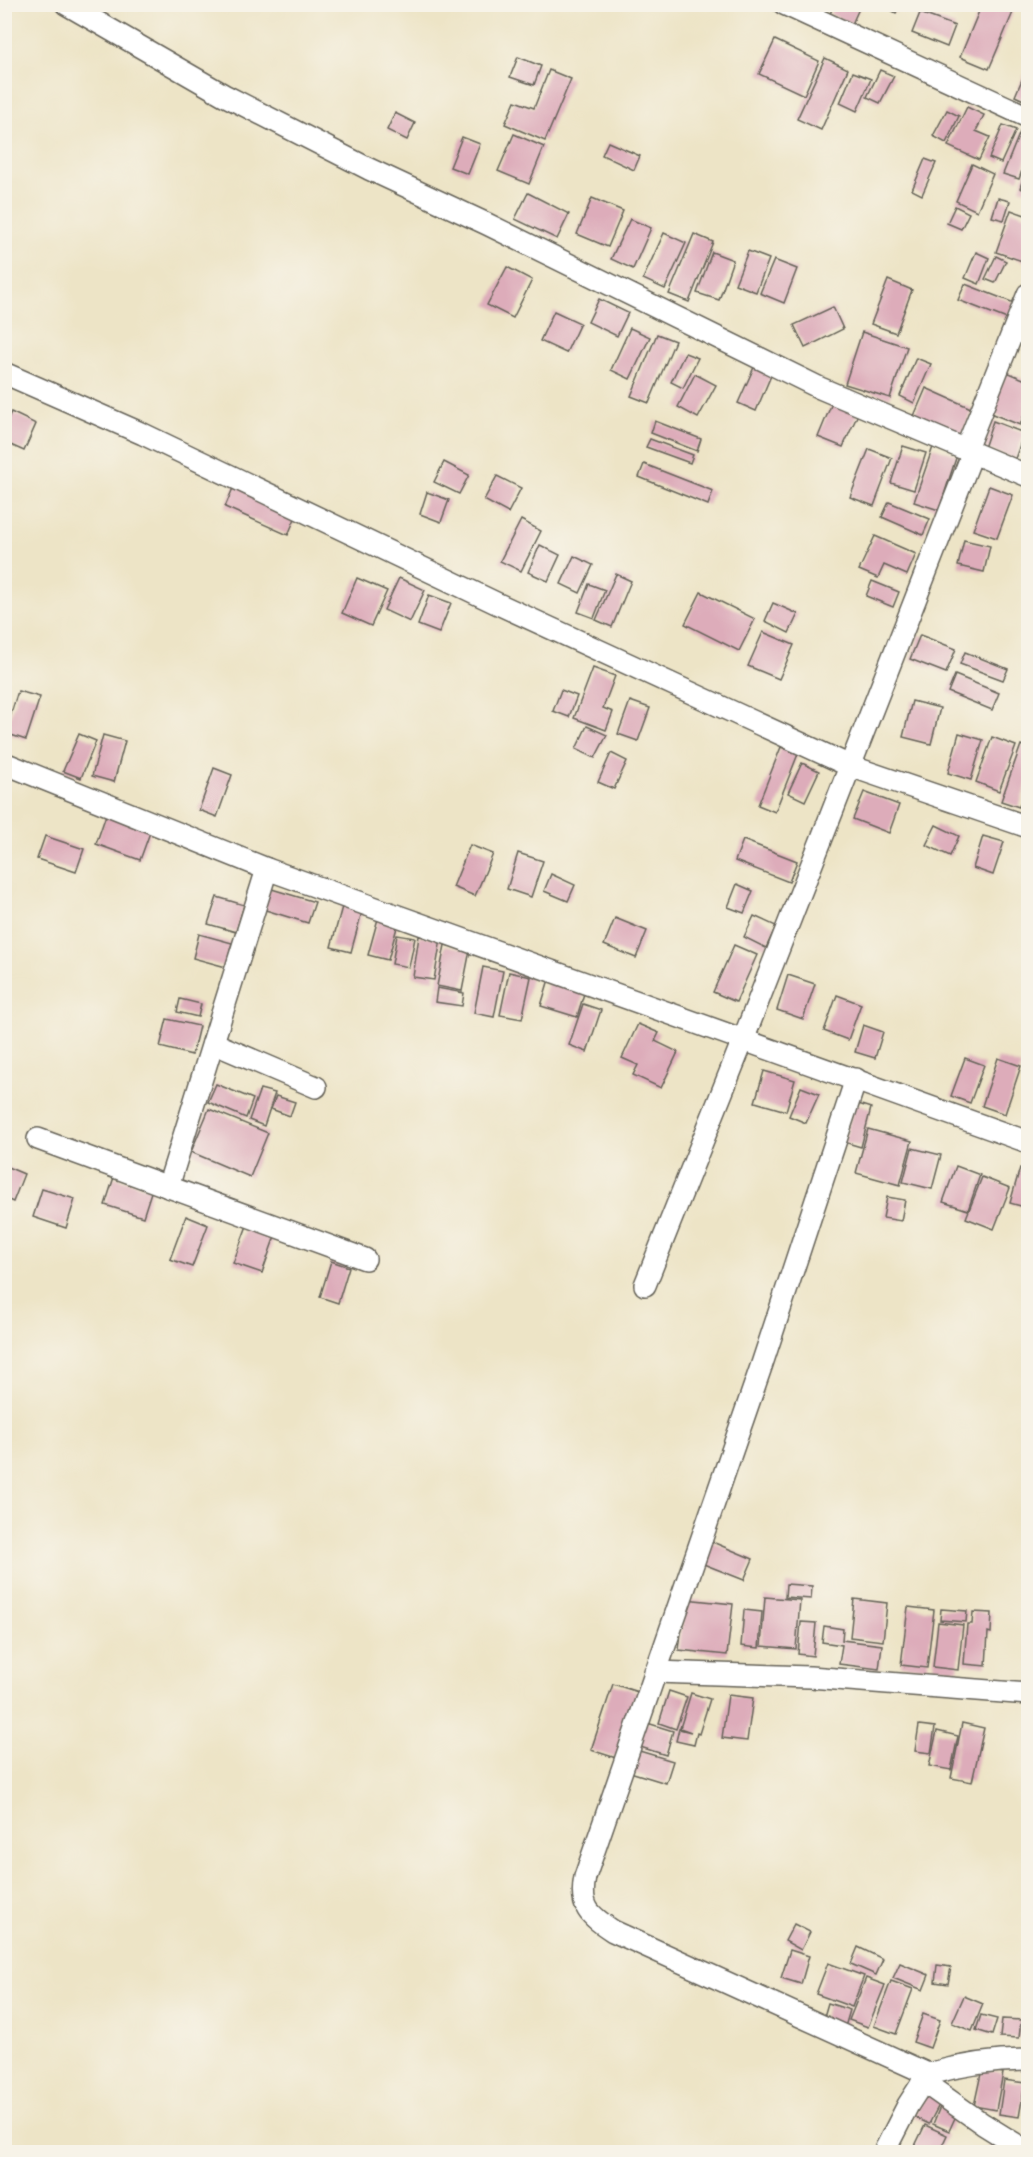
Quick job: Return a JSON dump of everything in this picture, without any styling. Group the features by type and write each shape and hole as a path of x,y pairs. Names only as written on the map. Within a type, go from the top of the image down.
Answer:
{"street":[{"path":"66,4 224,95 369,169 820,388 1029,476"},
{"path":"784,4 1029,117"},
{"path":"645,1286 850,766 1029,294"},
{"path":"4,373 143,434 496,603 850,766 1029,827"},
{"path":"4,763 267,869 1029,1142"},
{"path":"168,1187 267,869"},
{"path":"213,1043 316,1087"},
{"path":"856,1079 765,1353 585,1877 584,1896 588,1913 612,1931 925,2077 983,2124 1028,2152"},
{"path":"38,1139 365,1259"},
{"path":"655,1672 810,1677 1029,1694"},
{"path":"884,2152 925,2077 962,2065 1029,2060"}],"building":[{"path":"834,4 861,4 852,24 830,14"},
{"path":"880,4 901,4 896,13"},
{"path":"982,4 1000,4 1014,10 989,69 960,57"},
{"path":"920,13 955,26 947,47 912,33"},
{"path":"775,40 819,61 804,95 759,74"},
{"path":"518,57 541,66 534,85 510,77"},
{"path":"825,58 848,69 821,130 797,119"},
{"path":"549,70 571,79 545,141 505,124 515,101 534,108"},
{"path":"880,70 894,76 880,103 867,97"},
{"path":"853,72 871,79 857,111 840,103"},
{"path":"1024,75 1028,77 1028,102 1015,96"},
{"path":"967,107 984,115 976,131 990,137 979,160 948,146"},
{"path":"947,110 959,116 946,143 933,136"},
{"path":"395,113 415,123 407,140 387,130"},
{"path":"1003,125 1016,130 1001,163 989,158"},
{"path":"1020,132 1028,135 1028,154 1019,179 1003,174"},
{"path":"514,134 544,147 529,184 498,171"},
{"path":"462,137 480,144 468,174 450,167"},
{"path":"608,142 640,156 634,170 602,155"},
{"path":"925,159 936,163 922,195 912,190"},
{"path":"1028,163 1028,191 1020,188"},
{"path":"972,164 993,174 977,211 956,201"},
{"path":"528,193 569,214 557,239 515,219"},
{"path":"592,198 623,211 608,247 577,234"},
{"path":"998,198 1010,201 1004,220 992,217"},
{"path":"955,206 969,213 961,229 947,223"},
{"path":"1011,210 1028,216 1028,263 996,252"},
{"path":"630,219 651,228 633,269 611,259"},
{"path":"664,233 686,243 665,289 643,279"},
{"path":"694,234 713,242 689,302 669,294"},
{"path":"748,251 769,259 756,292 735,284"},
{"path":"712,252 733,260 719,300 697,293"},
{"path":"976,252 989,258 979,284 965,278"},
{"path":"996,256 1006,261 995,283 985,279"},
{"path":"774,260 797,269 784,303 760,293"},
{"path":"507,267 532,280 513,318 487,305"},
{"path":"888,280 912,290 896,333 871,324"},
{"path":"965,284 1014,303 1007,319 958,300"},
{"path":"599,299 628,313 617,336 588,322"},
{"path":"833,307 843,329 805,348 794,325"},
{"path":"554,311 580,323 566,353 540,341"},
{"path":"630,328 650,337 630,379 611,370"},
{"path":"862,332 907,347 890,398 845,384"},
{"path":"657,334 675,341 649,403 631,396"},
{"path":"685,353 698,358 683,388 671,382"},
{"path":"916,358 931,364 914,403 900,396"},
{"path":"755,365 772,373 756,411 738,403"},
{"path":"1007,372 1028,381 1028,405 1020,425 990,413"},
{"path":"695,374 716,385 698,418 678,407"},
{"path":"926,388 973,409 961,436 914,416"},
{"path":"832,403 858,414 843,447 818,437"},
{"path":"11,412 36,424 24,451 4,442 4,427"},
{"path":"655,421 701,439 697,451 651,433"},
{"path":"993,421 1024,433 1015,459 984,448"},
{"path":"650,439 693,455 690,463 646,447"},
{"path":"903,446 926,453 914,490 891,483"},
{"path":"933,447 957,455 939,510 914,502"},
{"path":"869,449 892,458 874,506 850,497"},
{"path":"444,462 469,475 459,494 434,482"},
{"path":"644,464 713,491 708,505 639,477"},
{"path":"497,476 521,488 508,513 484,500"},
{"path":"236,481 299,509 288,535 225,507"},
{"path":"989,486 1013,495 997,538 973,530"},
{"path":"427,492 449,500 441,522 420,514"},
{"path":"889,502 930,519 923,535 882,517"},
{"path":"521,520 541,531 521,571 500,561"},
{"path":"875,536 916,554 907,575 884,565 878,578 859,570"},
{"path":"964,540 990,546 984,572 958,566"},
{"path":"540,545 560,555 548,581 528,572"},
{"path":"574,556 593,565 580,593 561,584"},
{"path":"616,574 631,581 612,627 596,620"},
{"path":"357,578 387,591 371,626 342,613"},
{"path":"399,578 425,590 410,622 384,610"},
{"path":"872,581 899,592 893,607 866,596"},
{"path":"589,584 605,590 594,618 578,612"},
{"path":"701,592 755,619 739,651 685,624"},
{"path":"429,595 451,603 439,633 418,625"},
{"path":"773,603 798,614 789,633 765,621"},
{"path":"763,632 794,645 779,679 748,666"},
{"path":"920,635 956,649 946,673 910,659"},
{"path":"965,652 1008,669 1003,680 960,664"},
{"path":"593,668 615,676 603,708 613,712 606,730 574,718"},
{"path":"955,675 999,693 992,710 948,692"},
{"path":"561,690 577,696 569,717 553,711"},
{"path":"18,691 40,697 26,740 5,733"},
{"path":"630,701 650,708 638,741 618,734"},
{"path":"912,701 940,708 931,744 903,737"},
{"path":"587,726 607,735 595,758 576,749"},
{"path":"959,733 983,740 971,780 948,773"},
{"path":"79,734 96,741 81,778 63,771"},
{"path":"103,735 125,741 114,782 92,776"},
{"path":"992,737 1016,746 999,791 976,782"},
{"path":"1021,745 1028,748 1028,780 1019,807 1001,801"},
{"path":"781,747 798,754 775,812 758,805"},
{"path":"611,753 627,761 614,789 598,782"},
{"path":"802,763 819,771 805,801 788,793"},
{"path":"214,768 232,775 217,817 199,810"},
{"path":"864,792 899,805 889,833 853,819"},
{"path":"107,812 152,827 140,860 96,844"},
{"path":"936,825 959,836 950,856 926,845"},
{"path":"45,836 84,849 76,872 37,859"},
{"path":"983,836 1004,842 993,875 973,868"},
{"path":"743,840 797,861 789,882 735,861"},
{"path":"470,845 493,854 475,896 453,887"},
{"path":"518,853 543,861 531,897 507,889"},
{"path":"551,874 575,885 568,901 544,891"},
{"path":"737,884 753,891 744,913 728,907"},
{"path":"265,887 315,902 308,923 259,908"},
{"path":"217,897 244,905 236,932 208,924"},
{"path":"343,903 363,908 351,952 331,947"},
{"path":"379,915 399,920 388,960 368,955"},
{"path":"754,916 776,926 766,948 744,937"},
{"path":"615,918 647,931 636,958 604,945"},
{"path":"199,934 232,943 226,967 193,958"},
{"path":"397,935 415,938 409,967 392,964"},
{"path":"419,936 441,939 434,980 413,977"},
{"path":"445,945 470,950 462,991 437,986"},
{"path":"734,945 757,955 736,1002 713,992"},
{"path":"483,967 503,971 494,1017 474,1013"},
{"path":"509,972 531,977 522,1019 500,1015"},
{"path":"788,975 815,984 803,1019 777,1010"},
{"path":"549,979 585,990 577,1017 541,1006"},
{"path":"437,988 464,993 462,1006 435,1002"},
{"path":"837,995 861,1004 848,1040 824,1031"},
{"path":"180,999 201,1004 198,1017 177,1012"},
{"path":"583,1004 601,1010 587,1052 569,1045"},
{"path":"167,1019 199,1026 192,1055 160,1047"},
{"path":"638,1024 659,1033 655,1041 678,1052 661,1088 633,1075 638,1065 622,1058"},
{"path":"863,1025 883,1032 875,1058 855,1052"},
{"path":"965,1058 984,1065 970,1103 951,1096"},
{"path":"998,1058 1021,1066 1005,1114 982,1106"},
{"path":"764,1071 795,1080 786,1111 755,1102"},
{"path":"216,1084 253,1099 246,1118 208,1102"},
{"path":"801,1087 819,1094 806,1123 789,1116"},
{"path":"260,1089 275,1093 264,1126 249,1120"},
{"path":"276,1096 295,1102 290,1116 271,1109"},
{"path":"855,1103 871,1108 861,1147 844,1142"},
{"path":"209,1109 268,1133 250,1177 191,1152"},
{"path":"868,1129 912,1141 900,1185 856,1173"},
{"path":"912,1148 941,1155 932,1189 903,1182"},
{"path":"5,1166 24,1174 13,1202 4,1198"},
{"path":"956,1166 980,1175 968,1210 943,1202"},
{"path":"1020,1168 1028,1170 1028,1208 1010,1203"},
{"path":"114,1177 152,1189 143,1217 105,1205"},
{"path":"982,1177 1010,1188 994,1229 966,1218"},
{"path":"42,1189 75,1199 66,1228 33,1217"},
{"path":"887,1197 905,1200 901,1221 883,1218"},
{"path":"186,1216 208,1225 192,1267 170,1259"},
{"path":"248,1223 276,1233 262,1273 233,1263"},
{"path":"331,1261 349,1267 338,1303 320,1297"},
{"path":"710,1541 753,1559 744,1580 701,1563"},
{"path":"786,1584 812,1586 811,1599 785,1597"},
{"path":"765,1597 800,1600 796,1649 761,1646"},
{"path":"685,1599 733,1604 727,1655 679,1650"},
{"path":"854,1599 887,1603 883,1641 850,1637"},
{"path":"908,1607 934,1610 927,1668 901,1665"},
{"path":"941,1609 967,1611 966,1622 940,1620"},
{"path":"744,1610 762,1612 759,1648 741,1646"},
{"path":"973,1612 992,1613 991,1633 988,1632 986,1666 964,1664 967,1624 972,1624"},
{"path":"801,1622 816,1623 813,1656 798,1654"},
{"path":"938,1622 963,1625 958,1670 933,1667"},
{"path":"824,1626 843,1629 842,1640 882,1645 879,1669 839,1664 842,1645 822,1642"},
{"path":"613,1684 638,1692 616,1758 591,1750"},
{"path":"669,1691 687,1697 676,1729 659,1723"},
{"path":"691,1693 710,1699 694,1745 676,1741 679,1729 691,1732 680,1728"},
{"path":"728,1695 753,1698 747,1741 722,1738"},
{"path":"644,1722 673,1731 666,1755 637,1746"},
{"path":"962,1723 984,1728 972,1782 951,1778"},
{"path":"919,1725 935,1727 931,1753 915,1751"},
{"path":"937,1731 958,1736 951,1770 929,1766"},
{"path":"636,1750 673,1761 666,1783 630,1772"},
{"path":"794,1924 810,1932 801,1950 785,1941"},
{"path":"858,1947 883,1959 876,1975 851,1964"},
{"path":"790,1950 809,1956 801,1984 781,1978"},
{"path":"828,1963 864,1976 852,2007 816,1994"},
{"path":"900,1963 929,1975 923,1990 893,1978"},
{"path":"937,1965 951,1967 948,1984 935,1982"},
{"path":"866,1978 885,1985 868,2027 849,2020"},
{"path":"891,1981 913,1989 896,2034 874,2026"},
{"path":"964,1996 983,2004 972,2031 952,2023"},
{"path":"828,2003 850,2010 845,2027 823,2020"},
{"path":"923,2014 940,2020 930,2048 913,2042"},
{"path":"981,2015 997,2019 992,2035 976,2030"},
{"path":"1002,2019 1021,2020 1019,2038 1000,2037"},
{"path":"982,2069 1003,2073 996,2110 974,2106"},
{"path":"1004,2080 1025,2083 1019,2117 999,2114"},
{"path":"926,2094 941,2101 929,2124 914,2117"},
{"path":"942,2102 959,2109 949,2131 933,2124"},
{"path":"925,2125 947,2135 939,2152 912,2152"},
{"path":"994,2137 1010,2152 987,2152"}]}
